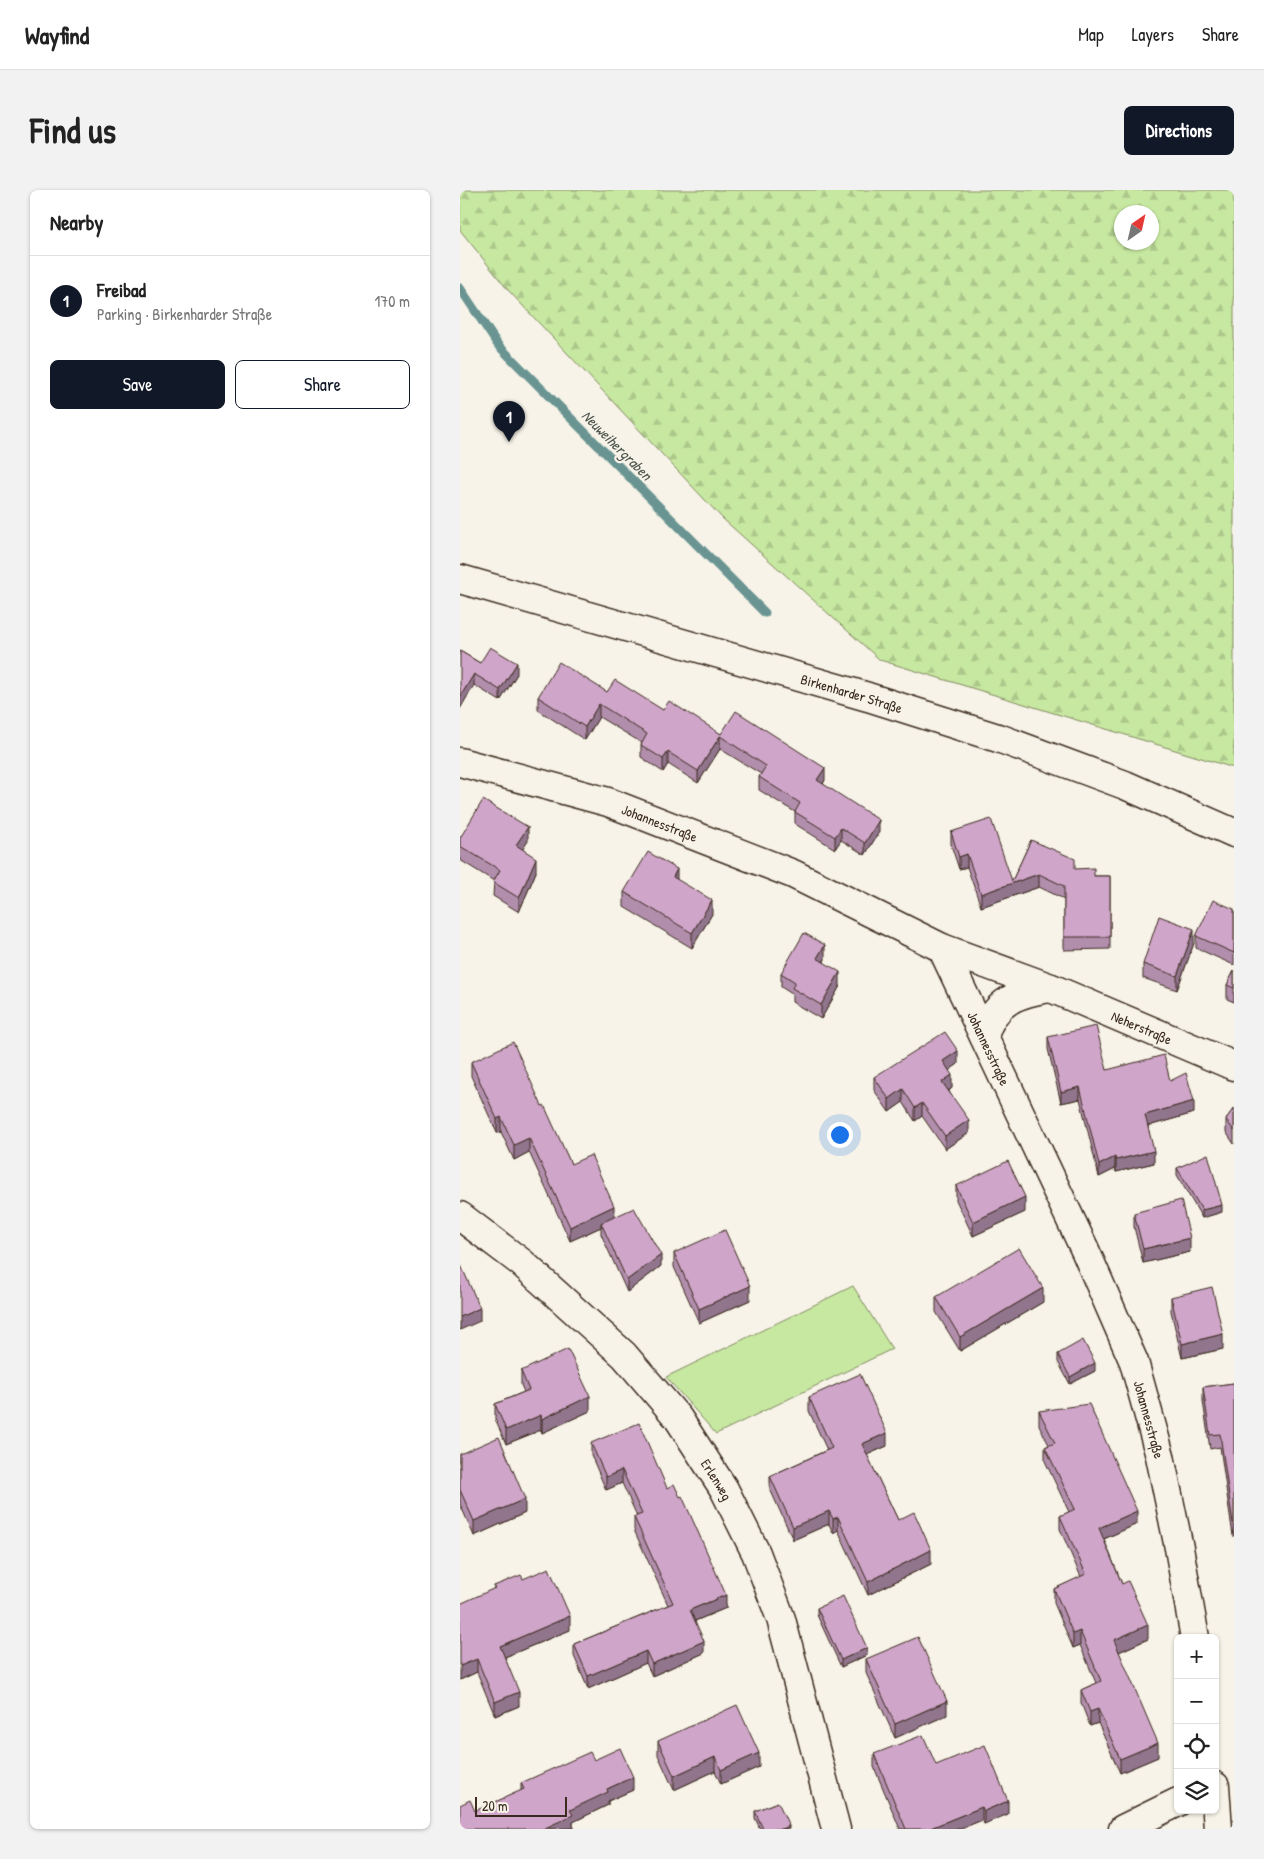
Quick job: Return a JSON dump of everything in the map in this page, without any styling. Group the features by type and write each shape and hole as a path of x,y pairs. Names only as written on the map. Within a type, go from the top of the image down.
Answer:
{"street":[{"name":"Birkenharder Straße","path":"460,579 876,700 1001,739 1125,785 1234,834"},
{"name":"Johannesstraße","path":"460,762 608,802 793,874 942,948 1085,1250 1134,1362 1160,1456 1194,1634"},
{"name":"Neherstraße","path":"942,948 1050,988 1234,1066"},
{"path":"984,1036 988,1023 1007,1000 1028,991 1050,988"},
{"name":"Erlenweg","path":"460,1216 522,1263 624,1355 678,1418 724,1489 756,1553 781,1619 836,1829"},
{"path":"1219,1783 1234,1775"},
{"path":"1123,1829 1174,1804"},
{"path":"1217,1814 1218,1829"}],"green space":[{"path":"460,190 1234,190 1234,768 880,660 722,518 508,290 460,230"},
{"path":"853,1286 892,1349 716,1434 666,1377"}],"building":[{"path":"490,647 517,663 500,690 474,674 460,697 460,651 480,663"},
{"path":"559,662 607,692 615,680 663,710 669,701 721,734 736,711 825,768 817,780 879,820 865,843 841,828 835,837 795,812 800,803 759,777 766,766 720,736 698,771 668,752 663,759 641,745 647,734 599,704 585,727 538,697"},
{"path":"483,800 528,827 516,845 536,858 519,898 493,882 500,870 460,846 460,838"},
{"path":"991,819 1012,881 1031,840 1075,859 1075,869 1094,868 1094,876 1110,876 1110,937 1064,937 1064,886 1039,874 981,894 967,854 959,857 951,832"},
{"path":"648,852 677,869 673,877 712,900 692,933 624,892"},
{"path":"1213,900 1234,909 1234,953 1196,936"},
{"path":"1159,916 1194,929 1177,976 1143,964"},
{"path":"804,933 825,945 817,958 840,972 821,1005 792,988 795,982 781,973"},
{"path":"1234,971 1234,988 1227,985"},
{"path":"1096,1026 1107,1070 1164,1055 1170,1081 1186,1073 1194,1101 1145,1115 1154,1151 1116,1160 1115,1157 1099,1165 1080,1087 1061,1092 1048,1037"},
{"path":"945,1032 958,1051 943,1061 952,1075 942,1082 969,1120 945,1136 922,1103 915,1108 903,1089 889,1099 874,1077"},
{"path":"513,1042 571,1164 591,1155 614,1206 570,1227 529,1138 514,1145 501,1117 497,1119 471,1062"},
{"path":"1234,1108 1234,1131 1226,1119"},
{"path":"1208,1154 1222,1205 1202,1210 1177,1168"},
{"path":"1008,1161 1025,1197 973,1222 956,1186"},
{"path":"1181,1200 1190,1238 1143,1249 1134,1213"},
{"path":"634,1208 661,1255 627,1280 601,1223"},
{"path":"725,1230 750,1286 699,1309 674,1253"},
{"path":"1019,1248 1043,1288 960,1337 936,1297"},
{"path":"460,1263 480,1308 460,1317"},
{"path":"1212,1287 1223,1334 1182,1344 1171,1297"},
{"path":"1083,1340 1095,1363 1070,1377 1058,1354"},
{"path":"568,1349 590,1396 542,1419 541,1415 506,1430 495,1404 529,1390 521,1371"},
{"path":"860,1374 887,1433 862,1444 898,1520 914,1512 931,1550 868,1582 838,1517 833,1519 829,1511 793,1527 770,1476 832,1448 809,1397"},
{"path":"1234,1383 1233,1523 1220,1434 1210,1435 1203,1387"},
{"path":"1089,1404 1137,1511 1099,1528 1122,1584 1128,1581 1148,1625 1114,1640 1158,1743 1120,1759 1098,1709 1090,1712 1081,1690 1101,1681 1080,1631 1073,1634 1054,1589 1086,1574 1060,1516 1075,1509 1045,1447 1055,1443 1039,1411"},
{"path":"639,1423 667,1488 674,1484 680,1497 682,1496 726,1595 690,1610 704,1641 652,1664 646,1651 588,1676 574,1644 673,1603 634,1517 642,1514 622,1470 606,1477 591,1443"},
{"path":"499,1437 525,1499 474,1521 460,1490 460,1454"},
{"path":"549,1568 570,1616 500,1646 519,1692 495,1702 477,1659 460,1666 460,1604 495,1588 494,1586 521,1575 523,1579"},
{"path":"843,1596 867,1648 841,1660 817,1608"},
{"path":"918,1637 947,1701 895,1724 866,1659"},
{"path":"737,1705 759,1753 721,1770 715,1757 674,1776 658,1741"},
{"path":"923,1735 936,1765 985,1745 1008,1801 984,1811 982,1807 928,1829 906,1829 874,1754"},
{"path":"620,1748 633,1777 607,1789 608,1792 570,1810 573,1815 543,1829 460,1829 460,1805 470,1800 475,1811 524,1789 521,1783 590,1752 594,1760"},
{"path":"778,1802 789,1826 781,1829 763,1829 755,1811"}],"waterway":[{"name":"Neuweihergraben","path":"460,288 498,345 765,613"}],"place":[{"name":"Freibad","path":"509,442"}]}
